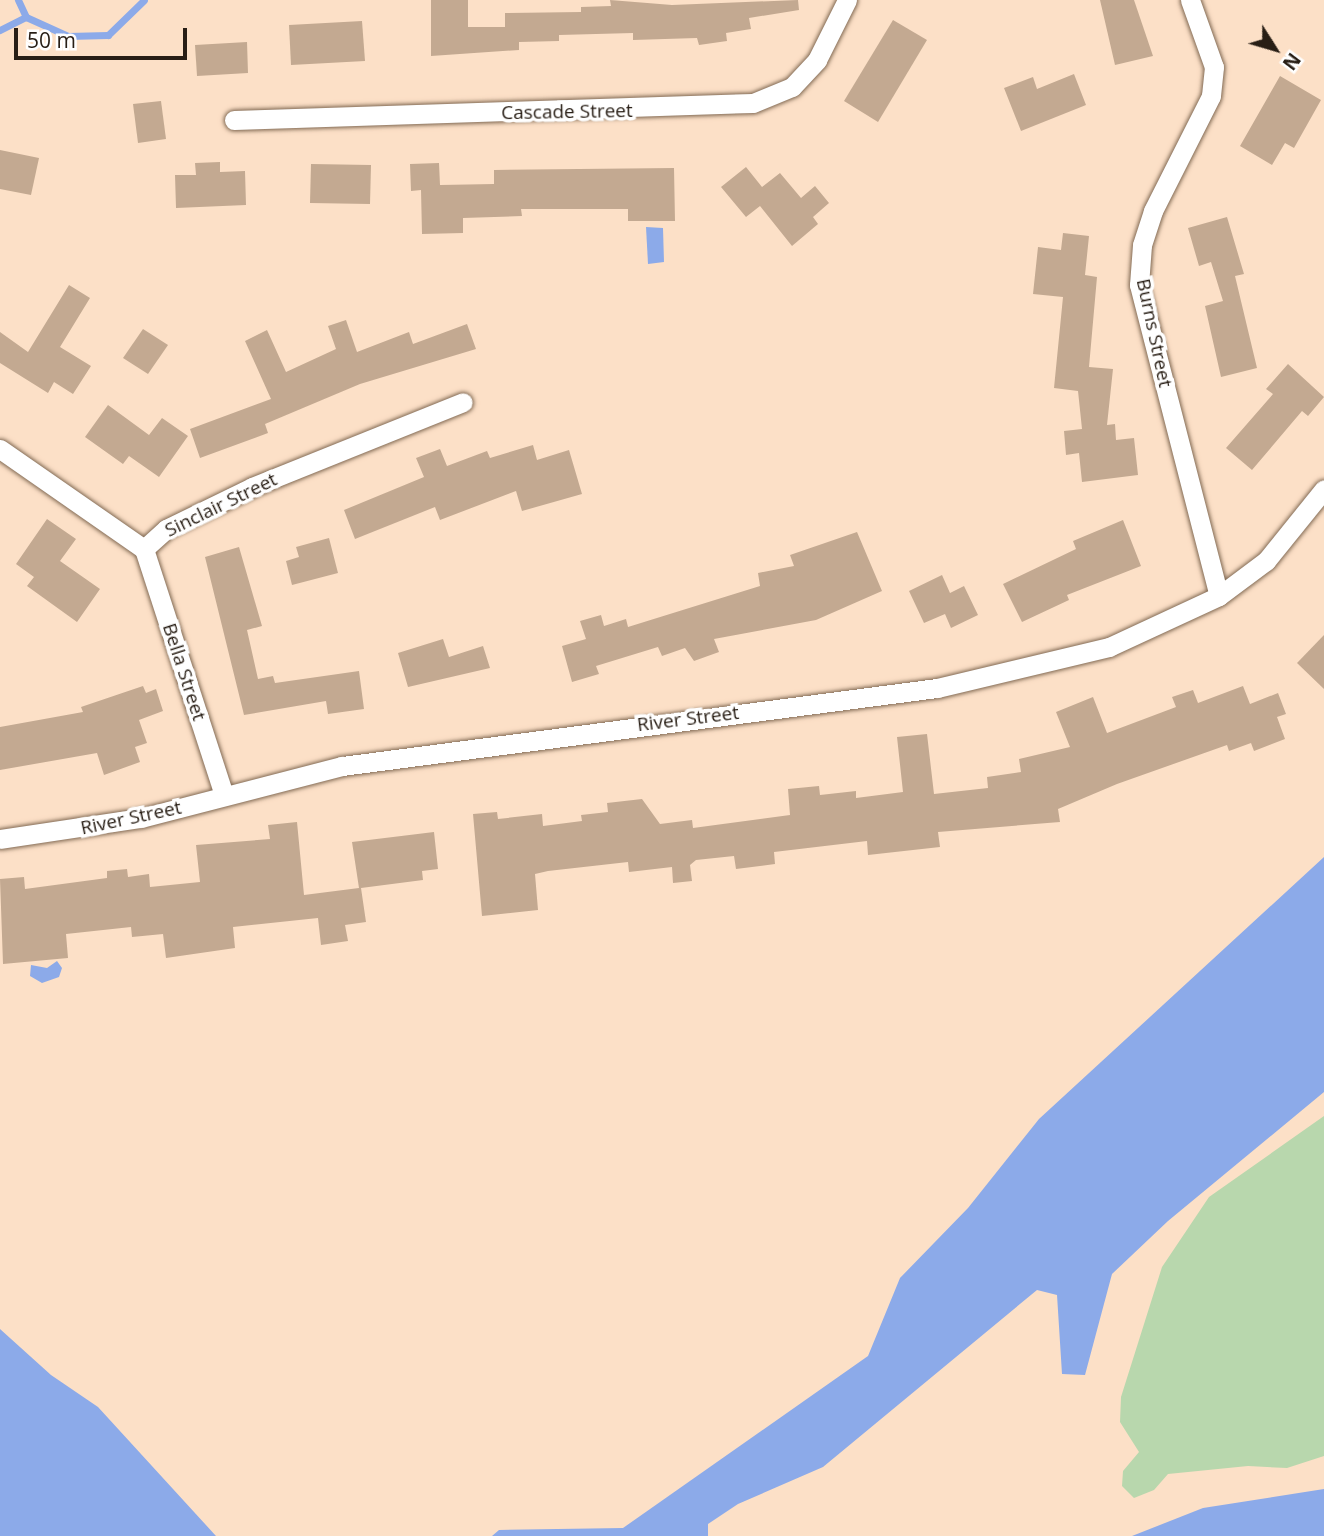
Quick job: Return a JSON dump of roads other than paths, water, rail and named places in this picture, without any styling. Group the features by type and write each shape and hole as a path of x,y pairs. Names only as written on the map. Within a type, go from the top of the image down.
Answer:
{"street":[{"name":"Cascade Street","path":"234,120 753,103 792,87 817,60 847,0"},
{"name":"Burns Street","path":"1190,0 1214,67 1211,96 1153,211 1142,245 1139,285 1219,596"},
{"name":"Sinclair Street","path":"0,449 144,549 166,529 253,487 463,402"},
{"name":"River Street","path":"0,839 141,818 342,766 476,745 937,688 1109,647 1219,596 1266,561 1324,489"},
{"name":"Bella Street","path":"144,549 224,795"}],"water":[{"path":"646,227 663,228 664,262 648,264"},
{"path":"1324,857 1324,1092 1168,1221 1112,1274 1085,1375 1062,1374 1057,1295 1037,1290 823,1467 738,1504 708,1524 708,1536 492,1536 499,1530 623,1528 868,1356 900,1278 968,1208 1039,1119"},
{"path":"57,961 62,968 59,977 42,983 30,976 31,965 47,968"},
{"path":"0,1329 51,1375 98,1407 216,1536 0,1536"},
{"path":"1324,1489 1324,1536 1132,1536 1203,1508"}],"waterway":[{"path":"0,30 26,17 18,0"},
{"path":"26,17 68,36 108,35 144,0"}]}
